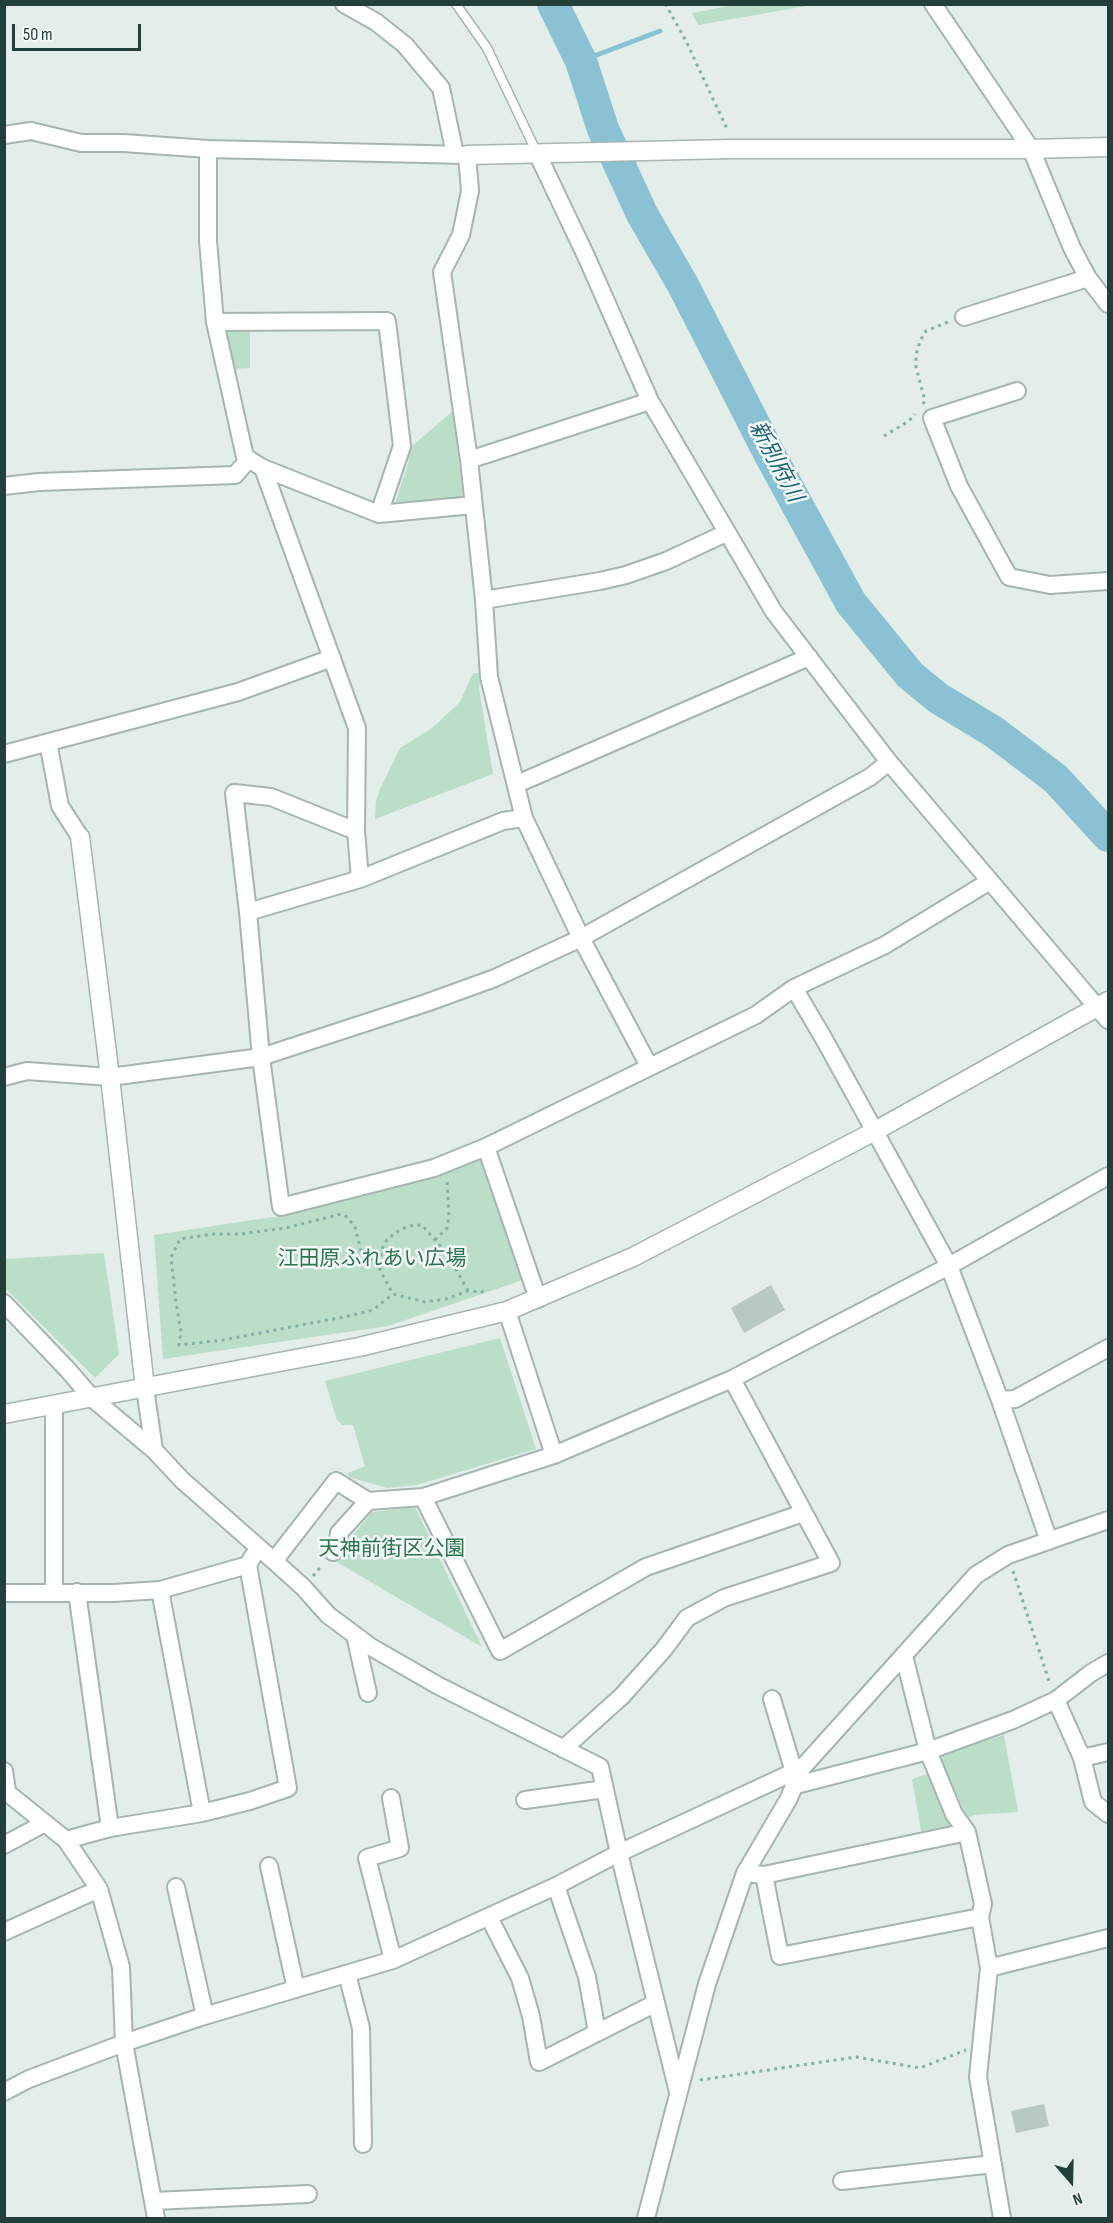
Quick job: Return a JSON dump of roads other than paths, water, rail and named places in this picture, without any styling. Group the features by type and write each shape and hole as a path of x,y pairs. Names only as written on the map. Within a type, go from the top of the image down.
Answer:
{"street":[{"path":"344,4 376,22 405,45 441,88 461,155 470,190 461,235 442,272 470,460 489,677 524,818 581,938 649,1066"},
{"path":"933,4 1031,149 1072,248 1088,278 1108,304"},
{"path":"4,135 30,131 81,143 124,143 208,149 461,155 733,149 1108,147"},
{"path":"208,149 208,241 215,322 245,457 256,464 379,514 473,505"},
{"path":"4,1414 359,1347 507,1311 633,1257 1105,1009 990,881 889,762 774,612 650,401 586,256 545,153"},
{"path":"964,317 1088,278"},
{"path":"215,322 387,321 402,446 379,514"},
{"path":"1017,391 932,418 959,486 1009,577 1050,585 1108,581"},
{"path":"470,460 650,401"},
{"path":"4,486 39,482 235,475 256,464"},
{"path":"256,464 357,728 356,831 360,879"},
{"path":"484,600 626,575 666,561 726,533"},
{"path":"517,784 809,657"},
{"path":"4,754 238,692 332,658"},
{"path":"48,742 60,806 80,837 154,1450"},
{"path":"4,1077 27,1071 110,1077 261,1057 495,978 581,938 870,777 889,762"},
{"path":"356,831 271,796 234,793 248,912 261,1057 281,1207 434,1168 486,1147 756,1014 794,988 885,945 990,881"},
{"path":"248,912 360,879 503,821 524,818"},
{"path":"794,988 949,1266 1049,1541"},
{"path":"486,1147 538,1299"},
{"path":"274,1561 336,1481 368,1501 423,1497 554,1455 732,1379 949,1266 1108,1176"},
{"path":"4,1303 92,1398 154,1450 182,1480 303,1587 328,1616 371,1647 437,1685 600,1767 656,2003 679,2087"},
{"path":"507,1311 554,1455"},
{"path":"999,1400 1015,1399 1108,1348"},
{"path":"563,1749 622,1696 664,1649 687,1618 724,1598 831,1563 732,1379"},
{"path":"54,1405 54,1592"},
{"path":"423,1497 500,1651 646,1567 803,1513"},
{"path":"333,1552 337,1548 339,1533 368,1501"},
{"path":"646,2218 707,1984 745,1873 797,1775 976,1575 1008,1555 1108,1520"},
{"path":"66,1840 110,1828 202,1813 250,1801 288,1788 248,1565 258,1547"},
{"path":"4,1593 114,1593 160,1590 248,1565"},
{"path":"160,1590 202,1813"},
{"path":"77,1592 110,1828"},
{"path":"355,1635 368,1693"},
{"path":"904,1656 928,1751 954,1814 967,1832 983,1904 980,1917 989,1968 978,2077 1002,2218"},
{"path":"4,2092 29,2079 124,2043 205,2016 393,1960 556,1886 619,1853 797,1775 928,1751 1013,1720 1056,1700 1108,1663"},
{"path":"772,1699 797,1775"},
{"path":"1056,1700 1082,1758 1093,1802 1108,1814"},
{"path":"1082,1758 1108,1752"},
{"path":"4,1771 6,1790 66,1840 99,1889 121,1967 124,2043 156,2218"},
{"path":"525,1800 605,1789"},
{"path":"391,1798 400,1848 367,1858 393,1960"},
{"path":"4,1845 45,1823"},
{"path":"745,1873 764,1875 967,1832"},
{"path":"269,1866 296,1989"},
{"path":"764,1875 780,1956 980,1917"},
{"path":"556,1886 587,1977 597,2032"},
{"path":"176,1887 205,2016"},
{"path":"4,1932 99,1889"},
{"path":"489,1917 520,1978 531,2016 539,2062 656,2003"},
{"path":"989,1968 1108,1938"},
{"path":"347,1974 361,2028 363,2144"},
{"path":"842,2181 993,2164"},
{"path":"153,2201 308,2194"}],"lane":[{"path":"456,4 487,48 545,153"}],"waterway":[{"name":"新別府川","path":"553,4 581,61 603,129 642,214 683,285 770,455 851,603 910,675 938,698 994,732 1056,779 1108,836"},
{"path":"581,61 660,31"}],"park label":[{"name":"江田原ふれあい広場","path":"372,1260"},
{"name":"天神前街区公園","path":"392,1550"}]}
